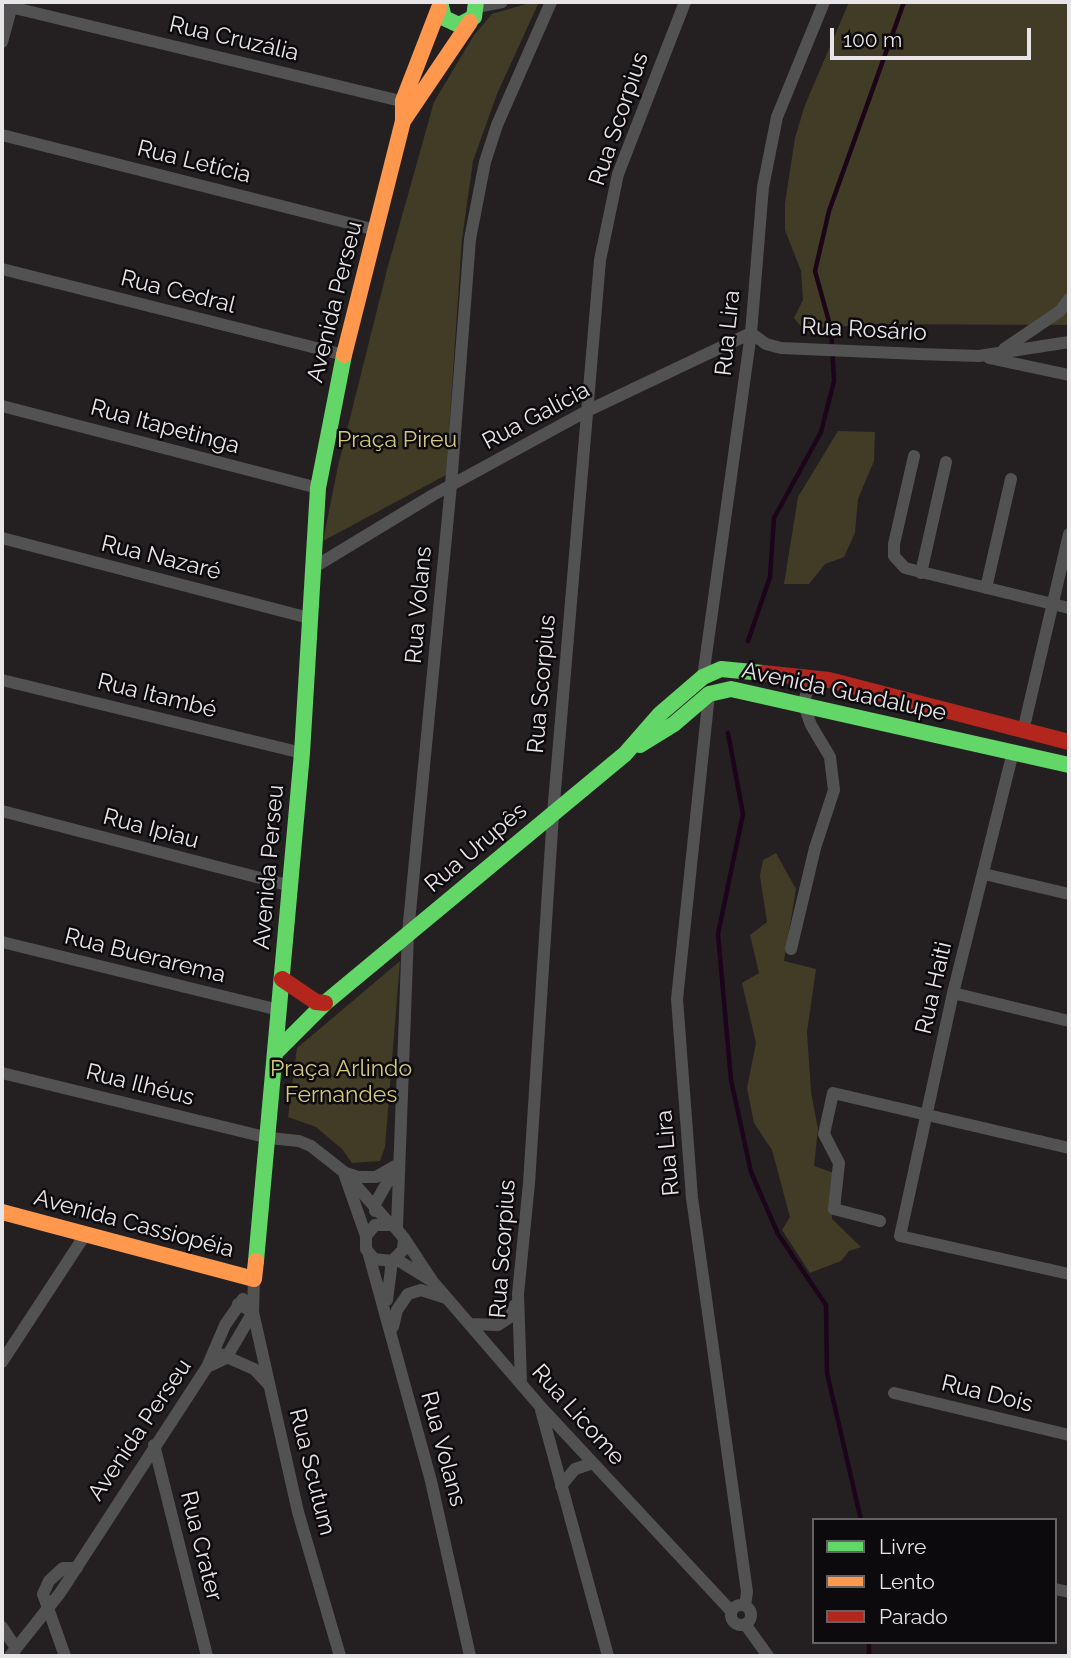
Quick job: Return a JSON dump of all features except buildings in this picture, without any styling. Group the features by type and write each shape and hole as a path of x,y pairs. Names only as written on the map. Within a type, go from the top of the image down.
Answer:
{"street":[{"path":"440,5 444,18 453,25 474,10 502,2"},
{"name":"Rua Volans","path":"397,1230 408,933 451,485 470,239 485,162 497,125 551,2"},
{"name":"Rua Scorpius","path":"521,1383 518,1294 529,1183 553,814 600,260 618,174 685,2"},
{"name":"Rua Lira","path":"703,677 751,333 761,199 777,117 824,2"},
{"path":"2,43 9,5"},
{"name":"Rua Cruzália","path":"9,5 409,103"},
{"name":"Avenida Perseu","path":"50,1606 43,1594 49,1581 63,1568 77,1568 154,1445 207,1367 226,1358 253,1312 253,1286 277,1051 302,753 311,569 318,488 344,355 403,121 440,5"},
{"name":"Avenida Perseu","path":"409,103 474,10"},
{"name":"Rua Letícia","path":"2,135 376,230"},
{"name":"Rua Cedral","path":"2,269 344,355"},
{"path":"997,353 1060,311 1069,299"},
{"name":"Rua Galícia","path":"311,569 451,485 585,412 751,333"},
{"name":"Rua Rosário","path":"751,333 760,341 781,348 979,356 1069,375"},
{"name":"Rua Rosário","path":"979,356 1069,342"},
{"name":"Rua Itapetinga","path":"2,406 318,488"},
{"path":"914,456 894,544 894,556 905,568 1069,608"},
{"path":"920,573 946,462"},
{"path":"986,588 1011,479"},
{"path":"1023,731 1069,534"},
{"name":"Rua Nazaré","path":"2,538 309,618"},
{"name":"Avenida Guadalupe","path":"703,677 721,669 829,680 1069,741"},
{"name":"Rua Urupês","path":"277,1051 325,1003 625,754 660,714 703,677"},
{"name":"Rua Itambé","path":"2,680 302,753"},
{"path":"791,949 814,848 834,790 831,757 811,725 803,703 809,687 829,680"},
{"name":"Avenida Guadalupe","path":"625,754 674,724 709,694 731,690 803,703 1069,765"},
{"name":"Rua Lira","path":"709,694 677,999 692,1198 747,1592 745,1606"},
{"name":"Rua Haiti","path":"1013,752 953,993 900,1236 1069,1274"},
{"name":"Rua Ipiau","path":"2,811 291,886"},
{"path":"984,874 1069,894"},
{"name":"Rua Buerarema","path":"2,942 279,1010"},
{"path":"282,979 316,1002 325,1003"},
{"path":"953,993 1069,1021"},
{"name":"Rua Ilhéus","path":"2,1073 269,1138"},
{"path":"880,1221 834,1209 839,1163 824,1134 831,1095 837,1094 1069,1148"},
{"path":"269,1138 299,1141 311,1146 344,1172 358,1177 376,1177 398,1165"},
{"path":"366,1236 375,1225 375,1204 398,1165"},
{"path":"344,1172 366,1236 369,1255 381,1262 394,1260 433,1282"},
{"name":"Rua Licome","path":"344,1172 397,1230 433,1282 540,1406 732,1611"},
{"name":"Avenida Cassiopéia","path":"2,1212 253,1286"},
{"path":"375,1225 397,1230 403,1250 394,1260 386,1309"},
{"path":"2,1362 85,1235"},
{"name":"Rua Volans","path":"369,1255 386,1309 431,1481 470,1656"},
{"path":"207,1367 212,1349 238,1304 253,1286"},
{"path":"391,1334 397,1310 408,1294 421,1290 447,1298"},
{"path":"471,1324 498,1325 510,1317 518,1294"},
{"path":"238,1304 253,1312"},
{"name":"Rua Scutum","path":"253,1312 298,1512 340,1656"},
{"path":"212,1349 226,1358 254,1369 269,1385"},
{"name":"Rua Dois","path":"894,1393 1069,1435"},
{"path":"540,1406 608,1656"},
{"name":"Rua Crater","path":"154,1445 207,1656"},
{"path":"561,1486 575,1469 593,1463"},
{"path":"745,1625 751,1613 745,1606 738,1605 732,1611 733,1621 745,1625 768,1656"},
{"path":"2,1628 13,1652 50,1606"},
{"path":"50,1606 65,1656"}],"green space":[{"name":"Praça Pireu","path":"539,2 497,94 473,161 462,239 446,475 323,541 338,466 388,266 434,102 474,35 492,14"},
{"path":"849,2 1069,2 1069,325 878,324 803,329 794,318 803,300 801,271 785,230 785,203 795,138 805,105"},
{"path":"838,431 875,432 874,461 858,499 855,533 844,557 825,564 809,584 784,584 798,497"},
{"path":"776,853 796,889 784,961 816,969 807,1032 811,1092 818,1129 814,1166 834,1173 832,1219 861,1247 849,1251 841,1261 810,1273 782,1230 790,1217 772,1150 754,1123 747,1088 756,1043 742,983 759,973 750,935 767,922 760,876 763,860"},
{"name":"Praça Arlindo Fernandes","path":"400,961 385,1147 380,1161 352,1163 342,1149 316,1127 288,1117 297,1048"}],"waterway":[{"path":"748,641 770,577 774,518 821,432 834,381 831,329 815,271 829,211 904,2"},
{"path":"728,733 743,814 718,934 731,1080 751,1172 778,1234 826,1305 827,1373 861,1518"},
{"path":"869,1644 869,1656"}],"traffic: fast":[{"path":"440,2 444,18 459,25 474,17 476,2"},
{"path":"256,1261 302,753 318,488 344,355"},
{"path":"277,1051 325,1003 625,754 660,714 703,677 721,669 763,673"},
{"path":"640,745 674,724 709,694 731,689 1069,765"}],"traffic: slow":[{"path":"344,355 403,121 403,101 439,8"},
{"path":"403,121 470,22"},
{"path":"2,1212 254,1279 256,1261"}],"traffic: jam":[{"path":"763,673 829,680 1069,742"},
{"path":"282,979 316,1002 325,1003"}]}
